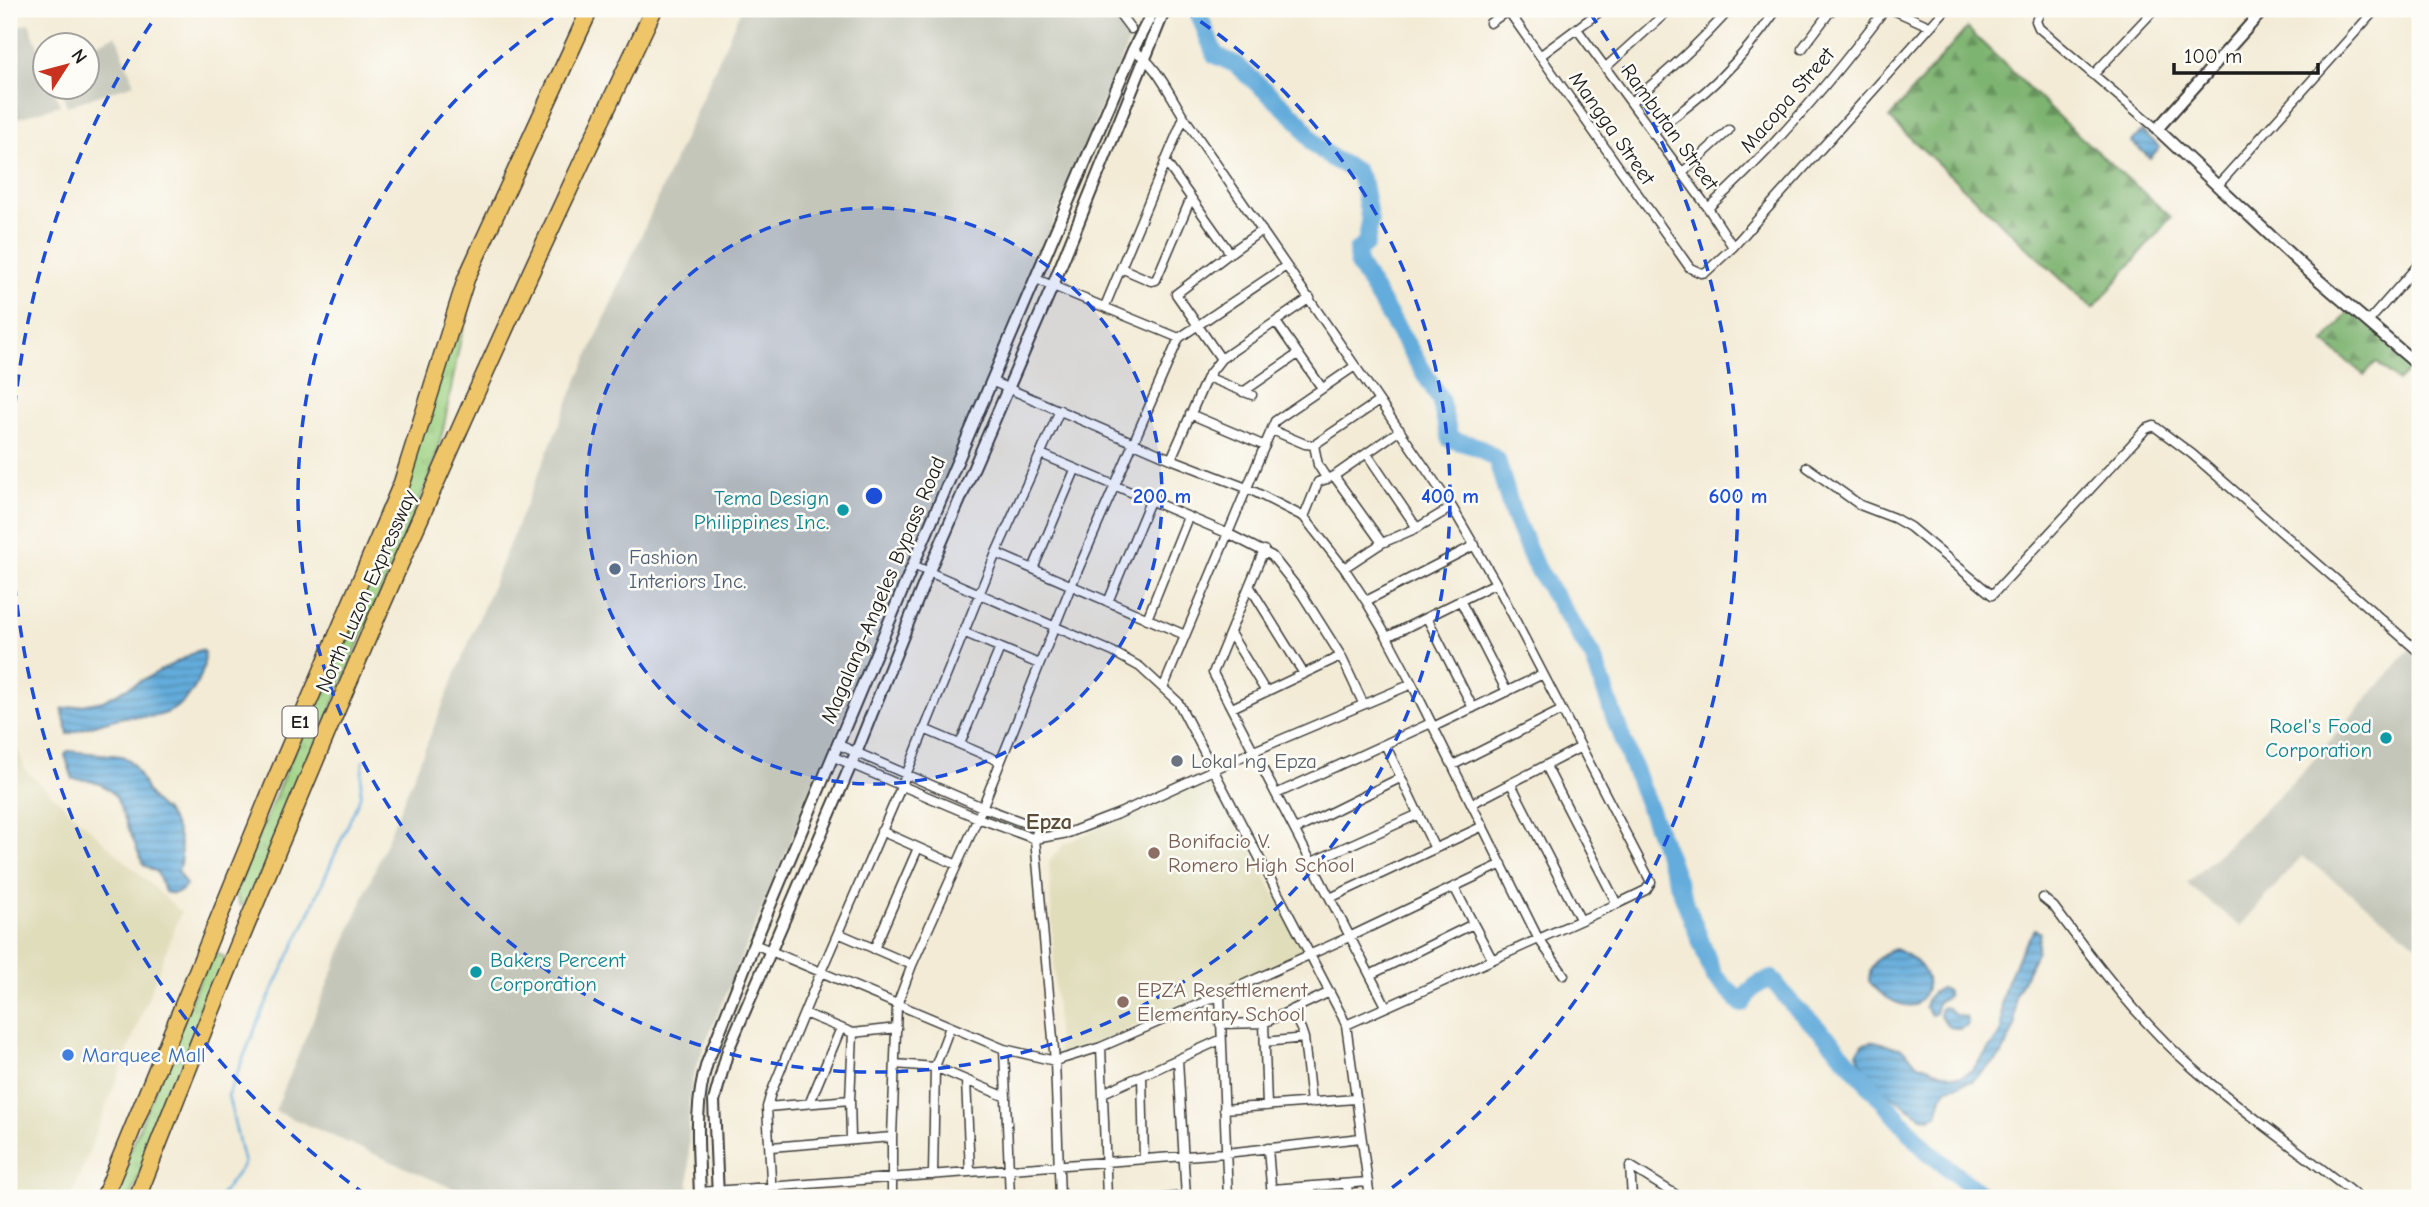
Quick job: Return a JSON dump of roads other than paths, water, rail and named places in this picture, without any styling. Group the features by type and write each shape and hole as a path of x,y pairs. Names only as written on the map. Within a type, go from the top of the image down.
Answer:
{"highway":[{"name":"North Luzon Expressway","path":"104,1198 277,776 402,483 466,279 590,9"},
{"name":"North Luzon Expressway","path":"137,1198 249,918 352,675 430,497 654,9"}],"street":[{"path":"1116,9 1131,29"},
{"name":"Magalang-Angeles Bypass Road","path":"700,1195 696,1132 701,1082 754,944 913,565 1133,50 1154,9"},
{"name":"Magalang-Angeles Bypass Road","path":"717,1194 713,1113 716,1087 728,1050 851,765 929,571 1053,285 1165,9"},
{"path":"1490,23 1509,9"},
{"name":"Mangga Street","path":"1509,9 1690,268 1701,273 1706,272 1733,247"},
{"path":"1540,57 1603,9"},
{"path":"1606,67 1670,9"},
{"path":"1631,102 1669,72 1730,9"},
{"path":"1652,132 1693,104 1732,68 1777,9"},
{"path":"1802,49 1832,9"},
{"name":"Macopa Street","path":"1708,208 1745,175 1810,104 1885,9"},
{"path":"1891,9 1929,26"},
{"path":"1733,247 1946,9"},
{"path":"2041,9 2036,21 2039,28 2157,129 2307,270 2420,367"},
{"path":"2093,75 2155,9"},
{"path":"2157,129 2264,9"},
{"path":"2218,185 2376,9"},
{"name":"Rambutan Street","path":"1577,29 1708,208 1733,247"},
{"path":"1133,50 1146,58 1452,507 1496,583 1651,883 1646,890 1617,904 1346,1025"},
{"path":"1105,306 1184,117"},
{"path":"1682,173 1728,130"},
{"path":"1166,161 1230,253"},
{"path":"1121,268 1151,281 1156,280 1191,198"},
{"path":"1221,359 1175,294 1262,230"},
{"path":"2368,322 2420,263"},
{"path":"892,1198 897,1005 912,965 978,818 1071,586 1179,338 1286,266"},
{"path":"1036,279 1179,338"},
{"path":"1171,459 1207,377 1221,359 1310,299"},
{"path":"1276,322 1322,388"},
{"path":"1207,377 1248,393 1298,354"},
{"path":"1164,686 1279,416 1355,366"},
{"path":"991,381 1171,459 1249,489 1304,517 1344,568 1387,637 1538,938 1564,975"},
{"path":"1314,445 1379,401"},
{"path":"772,1198 768,1107 820,974 902,785 979,593 1060,410"},
{"path":"1190,414 1265,446"},
{"path":"1807,467 1860,505 1910,527 1992,595 2146,429 2154,426 2192,454 2420,653"},
{"path":"1272,430 1314,445"},
{"path":"1304,517 1317,484 1331,478 1400,430"},
{"path":"1314,445 1318,465 1382,543"},
{"path":"1041,454 1264,550 1295,583 1341,656 1363,703"},
{"path":"1367,454 1417,528"},
{"path":"1032,569 1075,470"},
{"path":"1108,602 1150,501"},
{"path":"1344,568 1382,543 1417,528 1452,507"},
{"path":"1147,619 1188,517"},
{"path":"1366,601 1475,545"},
{"path":"1264,550 1213,673 1386,1006"},
{"path":"996,553 1185,635"},
{"path":"913,565 1114,652 1140,667 1164,686 1178,702 1346,1025 1370,1198"},
{"path":"1387,637 1496,583"},
{"path":"1250,587 1304,674"},
{"path":"1460,600 1507,692"},
{"path":"1426,618 1473,708"},
{"path":"963,632 1039,664"},
{"path":"1230,633 1266,692"},
{"path":"960,744 1000,648"},
{"path":"1232,708 1341,656"},
{"path":"1276,794 1385,744 1473,708 1543,674"},
{"path":"834,757 1035,839 1068,833 1120,813 1254,751 1412,684"},
{"path":"1453,765 1562,710"},
{"path":"924,729 999,761"},
{"path":"1385,744 1435,849"},
{"path":"839,745 982,807 1038,827 1052,836"},
{"path":"1471,804 1581,747"},
{"path":"1546,766 1617,904"},
{"path":"1295,830 1400,778"},
{"path":"1511,784 1580,919"},
{"path":"1312,862 1419,814"},
{"path":"1331,898 1483,826"},
{"path":"1038,827 1035,839 1055,1061 1060,1198"},
{"path":"881,831 957,864"},
{"path":"874,949 918,848"},
{"path":"754,944 820,974 1004,1049 1055,1061 1101,1047 1220,995 1502,864"},
{"path":"1454,887 1492,959"},
{"path":"2043,898 2054,907 2157,1034 2184,1060 2240,1107 2359,1198"},
{"path":"1370,975 1473,924"},
{"path":"838,933 912,965"},
{"path":"1220,1024 1264,1023 1330,992"},
{"path":"1220,995 1228,1198"},
{"path":"1291,1010 1304,1038 1311,1103"},
{"path":"804,1013 853,1033 897,1028"},
{"path":"1264,1023 1267,1106"},
{"path":"810,1102 841,1027"},
{"path":"933,1175 935,1067 950,1027"},
{"path":"852,1139 850,1100 853,1033"},
{"path":"1265,1042 1304,1038"},
{"path":"1103,1093 1220,1040"},
{"path":"1101,1047 1107,1198"},
{"path":"1004,1049 1010,1198"},
{"path":"1163,1198 1186,1197 1178,1059"},
{"path":"895,1064 935,1067 1006,1097"},
{"path":"1142,1076 1144,1160"},
{"path":"966,1080 970,1172"},
{"path":"1224,1109 1355,1099"},
{"path":"768,1107 850,1100"},
{"path":"771,1147 892,1137"},
{"path":"700,1195 1226,1153 1361,1138"},
{"path":"1268,1148 1272,1194 1311,1187 1368,1182"},
{"path":"1632,1198 1630,1166 1681,1198"},
{"path":"1347,1184 1348,1198"},
{"path":"1311,1187 1311,1198"}],"water":[{"path":"2142,131 2160,147 2150,158 2132,142"},
{"path":"199,650 204,651 204,661 198,682 185,700 167,713 120,718 68,734 62,709 103,701"},
{"path":"68,751 121,756 131,762 151,797 174,823 181,848 178,872 186,885 180,892 165,892 157,872 144,865 116,797 97,783 73,779 65,755"},
{"path":"2035,929 2040,933 2036,953 2015,996 2015,1026 2002,1055 1972,1081 1948,1088 1942,1096 1937,1115 1930,1118 1912,1111 1876,1082 1857,1053 1862,1044 1875,1041 1902,1049 1918,1064 1949,1075 1961,1077 1973,1069 2001,1033 2002,998 2005,988 2020,952"},
{"path":"1895,949 1919,965 1927,980 1927,988 1915,1005 1889,999 1869,981 1876,960"},
{"path":"1941,988 1946,990 1948,996 1938,1002 1935,1014 1931,1015 1925,1007 1926,1003 1930,995"},
{"path":"1943,1007 1955,1015 1966,1017 1968,1024 1961,1029 1950,1027 1940,1016"}],"waterway":[{"path":"1197,9 1215,55 1235,64 1300,122 1314,144 1333,159 1356,171 1363,184 1370,222 1366,244 1357,251 1358,264 1440,399 1450,439 1478,447 1497,460 1512,511 1534,563 1593,657 1714,976 1742,1004 1754,988 1772,979 1791,1003 1828,1038 1926,1150 1985,1198"},
{"path":"219,1198 244,1164 228,1095 262,1012 305,923 360,797 363,761"}],"place":[{"name":"Tema Design Philippines Inc.","path":"843,510"},
{"name":"Fashion Interiors Inc.","path":"615,569"},
{"name":"Roel's Food Corporation","path":"2386,738"},
{"name":"Lokal ng Epza","path":"1177,761"},
{"name":"Bonifacio V. Romero High School","path":"1154,853"},
{"name":"Bakers Percent Corporation","path":"476,972"},
{"name":"EPZA Resettlement Elementary School","path":"1123,1002"},
{"name":"Marquee Mall","path":"68,1055"}],"district":[{"name":"Epza","path":"1049,821"}]}
